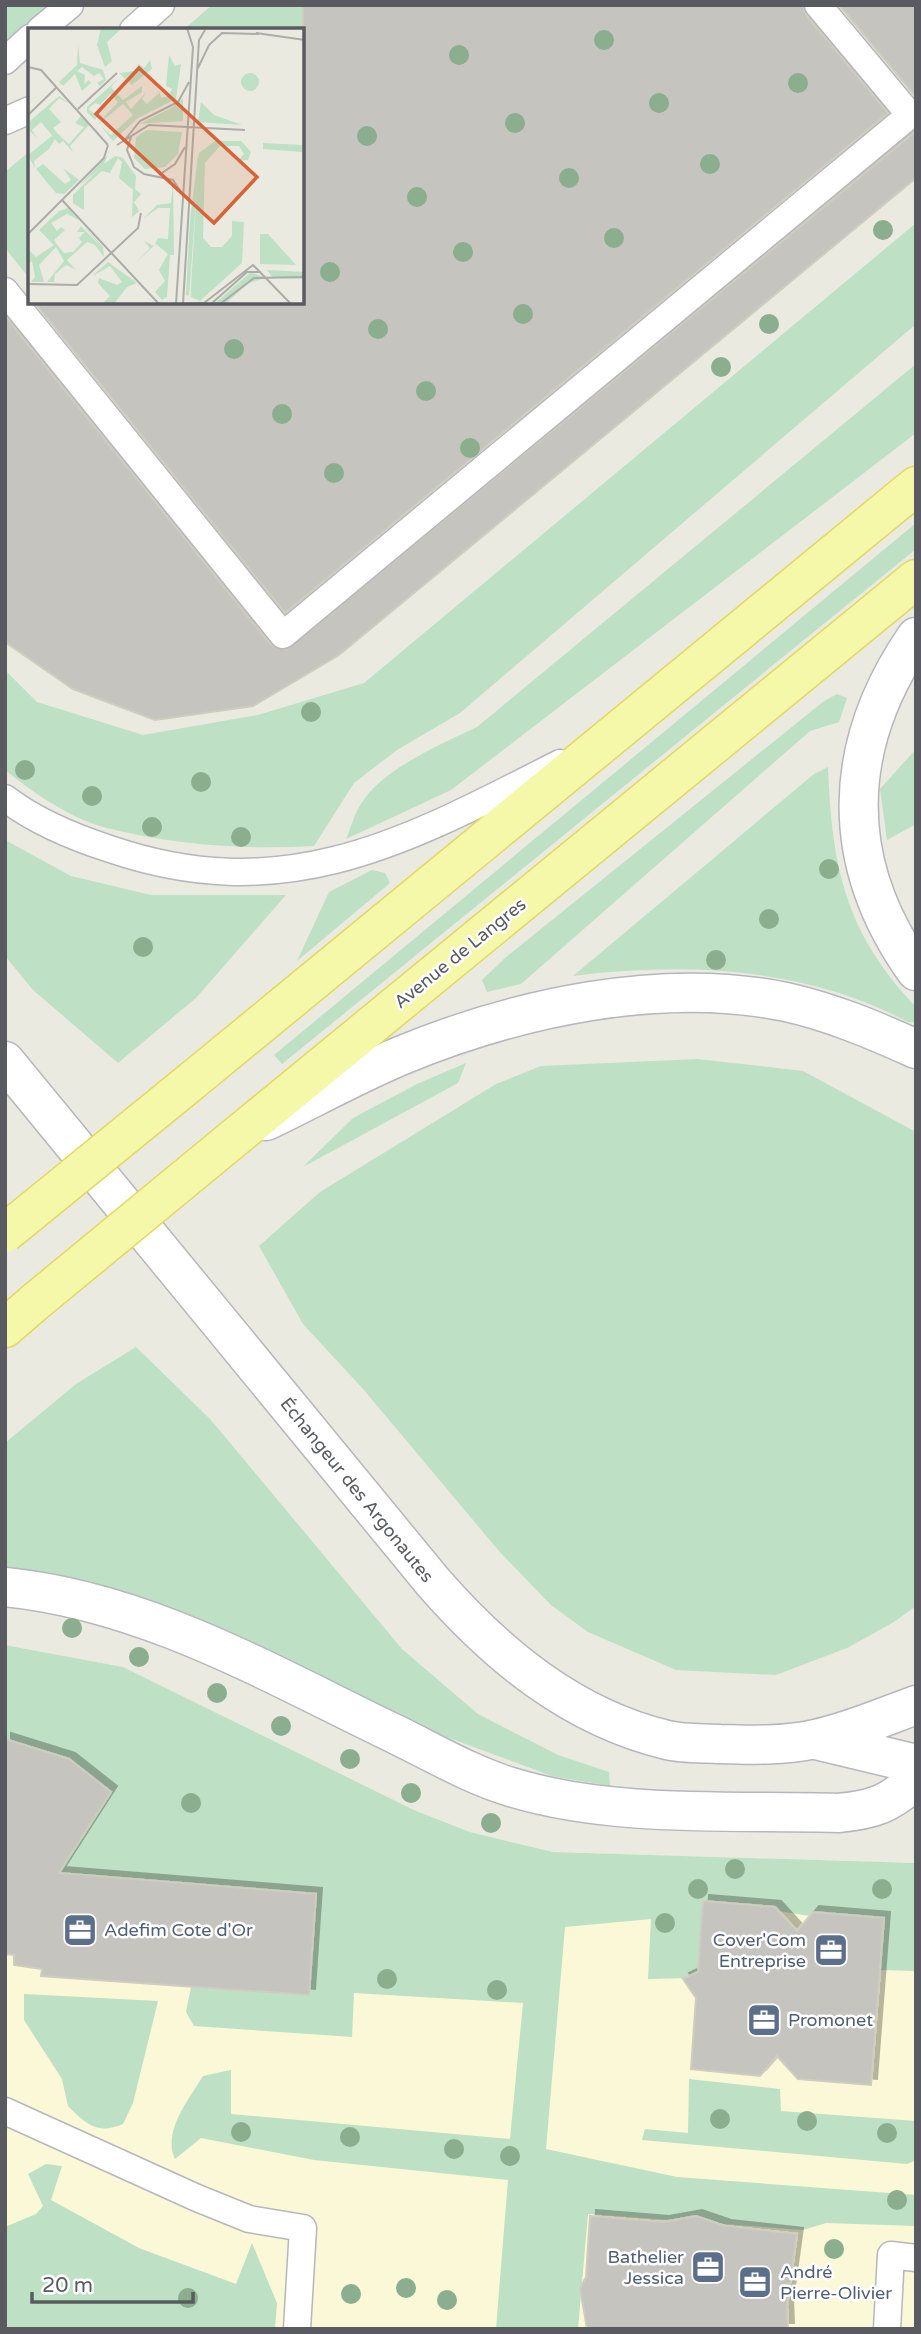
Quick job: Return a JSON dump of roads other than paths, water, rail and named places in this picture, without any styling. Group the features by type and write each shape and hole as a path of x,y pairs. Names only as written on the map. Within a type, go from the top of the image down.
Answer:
{"main road":[{"path":"5,1233 916,486"},
{"name":"Avenue de Langres","path":"5,1328 916,579"}],"street":[{"path":"916,637 883,692 865,744 857,791 859,828 867,867 891,927 916,971"},
{"path":"239,1134 401,1056 524,1015 602,1000 670,992 785,1002 837,1016 916,1049"},
{"name":"Échangeur des Argonautes","path":"5,1061 433,1582 470,1625 514,1664 557,1693 614,1723 668,1741 747,1745 814,1740 916,1705"},
{"path":"5,1587 51,1592 100,1603 154,1622 207,1643 465,1768 509,1787 568,1801 642,1807 838,1813 869,1810 888,1804 916,1779"},
{"name":"Échangeur des Argonautes","path":"814,1740 916,1764"}],"lane":[{"path":"42,28 70,5"},
{"path":"135,28 161,5"},
{"path":"5,291 283,635 910,115 818,5"},
{"path":"5,61 28,40"},
{"path":"5,121 28,111"},
{"path":"5,798 48,825 135,858 184,867 284,872 354,858 396,843 435,827 606,741"},
{"path":"5,2111 197,2199 249,2219 303,2228 297,2329"},
{"path":"887,2329 891,2255 916,2259"}],"place":[{"name":"Adefim Cote d'Or","path":"80,1930"},
{"name":"Cover'Com Entreprise","path":"831,1950"},
{"name":"Promonet","path":"764,2020"},
{"name":"Bathelier Jessica","path":"708,2267"},
{"name":"André Pierre-Olivier","path":"755,2282"}]}
